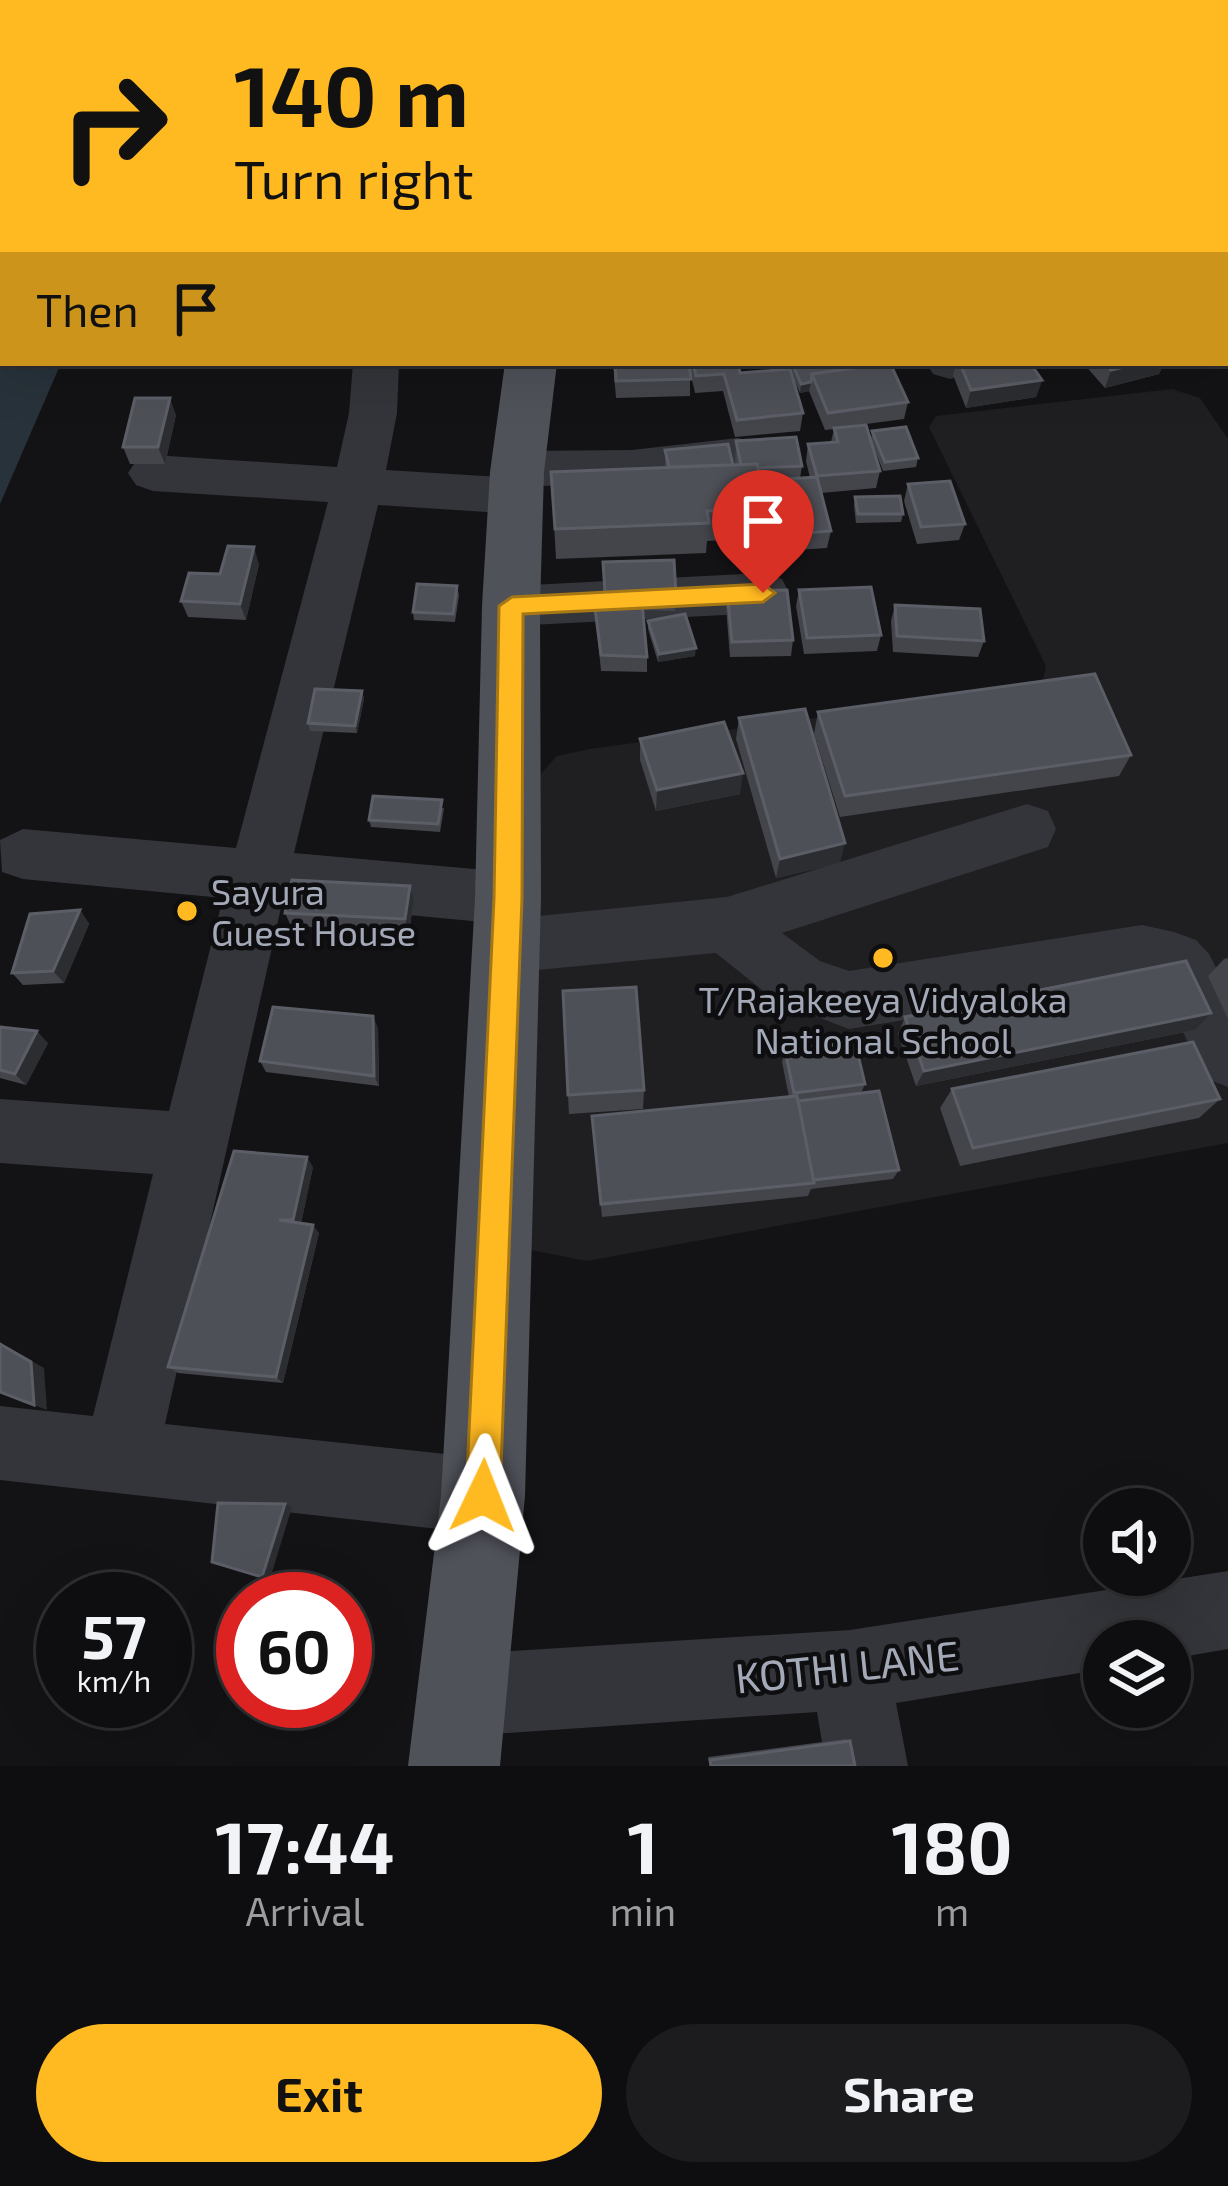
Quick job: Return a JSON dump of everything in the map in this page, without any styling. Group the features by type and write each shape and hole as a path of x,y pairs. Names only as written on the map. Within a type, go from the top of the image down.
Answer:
{"main road":[{"path":"459,1730 483,1496 506,922 512,606 531,366"}],"street":[{"path":"120,1456 257,875 356,486 372,415 376,366"},
{"path":"154,473 356,486 519,483 738,455"},
{"path":"512,606 763,593"},
{"path":"23,854 257,875 506,922 655,935 727,924 1027,830"},
{"path":"727,924 794,982 817,994 849,1000 1142,953 1174,960 1187,974 1228,1057"},
{"path":"0,1131 194,1145"},
{"path":"0,1443 483,1496"},
{"name":"KOTHI LANE","path":"459,1730 1228,1610"},
{"path":"850,1670 868,1766"}],"shaded area":[{"path":"0,366 60,366 0,504"},
{"name":"T/Rajakeeya Vidyaloka National School","path":"1172,389 1200,398 1228,439 1228,1143 587,1261 531,1250 541,774 557,756 590,749 1034,688 1043,680 1046,666 929,427 936,416"}],"building":[{"path":"615,366 689,366 691,379 616,381"},
{"path":"694,366 739,366 740,373 790,369 803,413 737,420 724,374 696,376"},
{"path":"793,366 850,369 812,374 811,382 801,384"},
{"path":"891,366 908,402 828,413 812,374"},
{"path":"961,366 1032,366 1042,380 971,390"},
{"path":"135,398 170,398 158,447 123,447"},
{"path":"866,425 880,471 817,476 808,444 838,442 834,428"},
{"path":"906,427 918,458 885,462 872,431"},
{"path":"796,437 802,466 741,465 736,441"},
{"path":"728,444 733,465 669,467 665,450"},
{"path":"757,464 764,508 707,511 709,523 555,529 551,472"},
{"path":"817,477 831,531 783,535 771,480"},
{"path":"950,481 965,524 921,527 908,484"},
{"path":"900,496 903,514 858,514 855,497"},
{"path":"228,546 254,547 240,604 181,601 189,573 220,574"},
{"path":"674,560 676,595 605,593 603,562"},
{"path":"417,584 457,586 453,614 413,612"},
{"path":"871,587 881,635 807,638 799,590"},
{"path":"787,590 793,640 732,642 727,591"},
{"path":"594,600 642,603 647,657 601,655"},
{"path":"895,605 980,609 984,641 897,636"},
{"path":"685,614 696,648 659,654 648,621"},
{"path":"1095,674 1131,755 845,796 818,712"},
{"path":"315,689 362,691 355,726 308,723"},
{"path":"805,709 845,843 780,859 739,718"},
{"path":"724,722 743,773 657,790 640,739"},
{"path":"373,796 442,800 438,824 369,820"},
{"path":"292,880 410,886 405,919 285,913"},
{"path":"80,910 53,971 12,973 30,914"},
{"path":"1186,961 1211,1013 924,1071 905,1017"},
{"path":"636,987 644,1090 568,1095 563,991"},
{"path":"273,1007 373,1016 374,1076 260,1061"},
{"path":"0,1027 37,1031 15,1074 0,1070"},
{"path":"855,1042 865,1084 794,1093 785,1050"},
{"path":"1193,1042 1220,1099 973,1148 952,1089"},
{"path":"879,1091 899,1170 813,1180 798,1101"},
{"path":"797,1096 814,1183 601,1204 592,1116"},
{"path":"234,1151 307,1157 293,1220 279,1220 313,1225 276,1377 168,1367"},
{"path":"0,1344 31,1362 34,1405 0,1392"},
{"path":"218,1503 285,1504 264,1572 212,1562"},
{"path":"850,1741 855,1766 711,1766 710,1760"}],"place":[{"name":"Sayura Guest House","path":"187,911"},
{"name":"T/Rajakeeya Vidyaloka National School","path":"883,958"}],"route":[{"path":"483,1496 508,898 512,606 763,593"}]}
